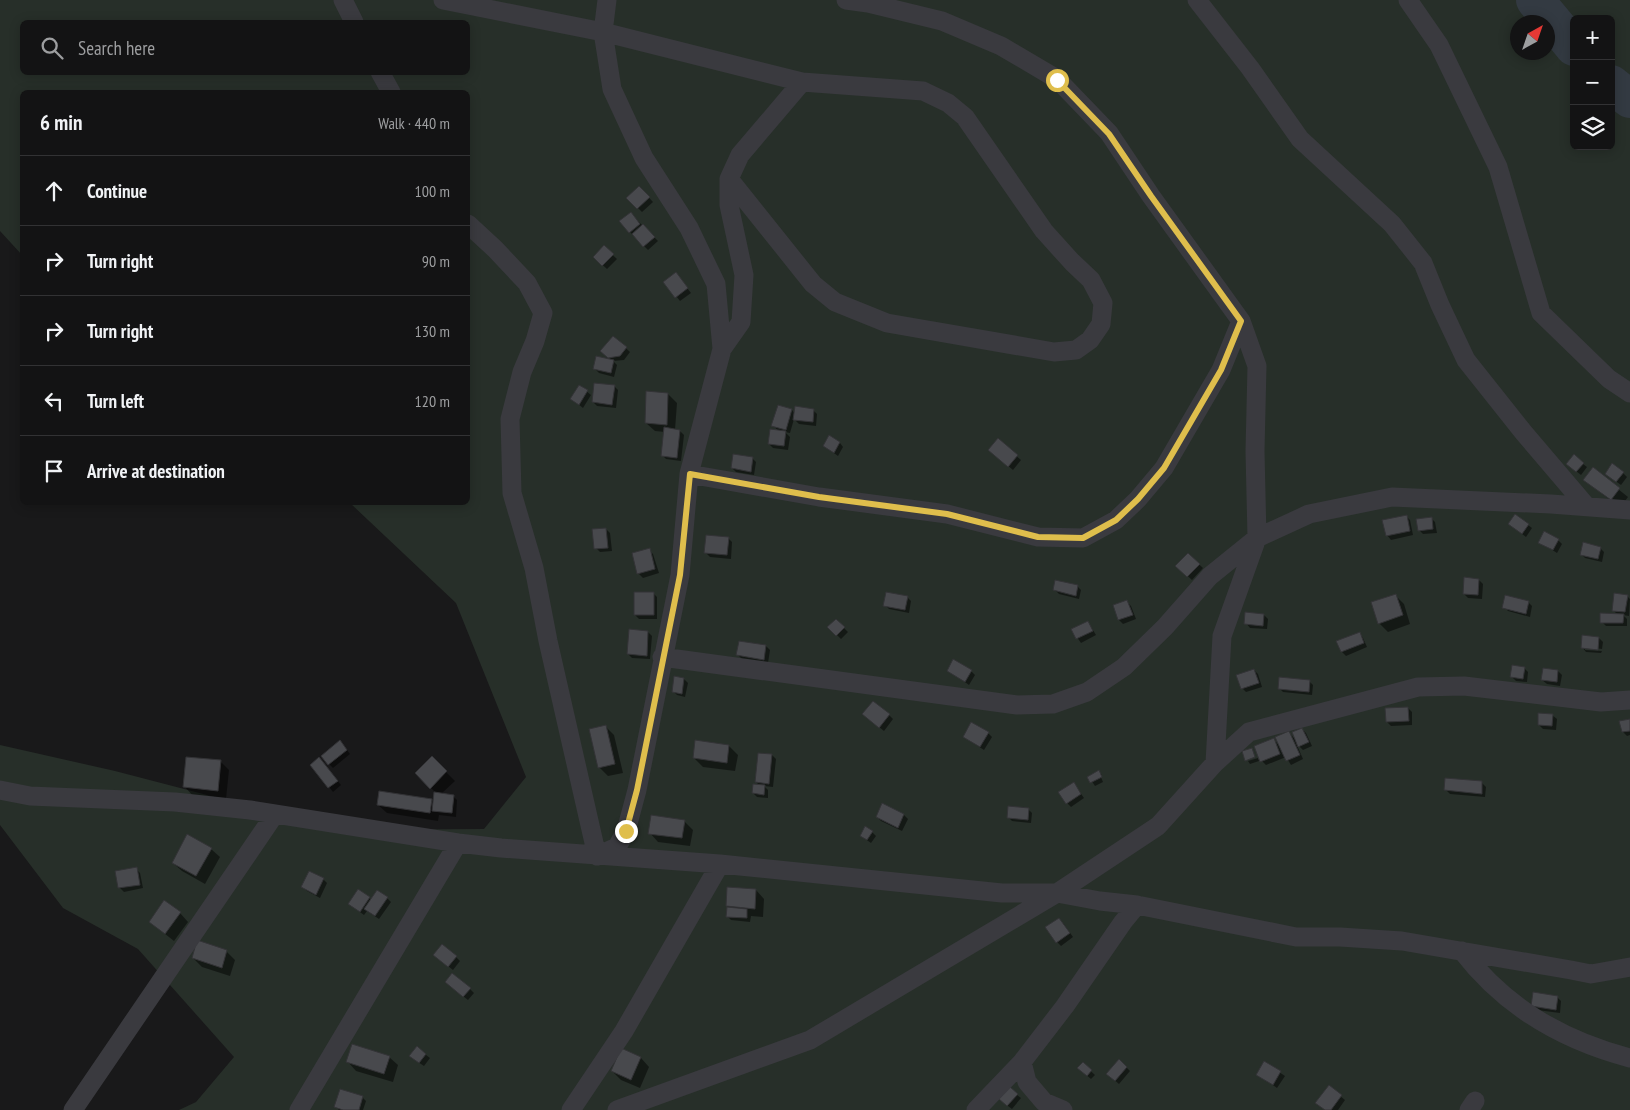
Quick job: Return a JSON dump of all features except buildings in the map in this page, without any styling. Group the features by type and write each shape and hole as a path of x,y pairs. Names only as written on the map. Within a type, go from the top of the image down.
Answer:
{"street":[{"path":"343,0 353,20"},
{"path":"443,0 603,32 802,82 923,91 948,103 965,117 1044,231 1091,280 1103,303 1101,324 1090,340 1076,350 1054,352 887,323 835,302 813,284 729,179"},
{"path":"597,856 617,846 626,831 637,790 662,657 680,575 690,474 722,350 716,284 689,228 644,158 612,89 603,32 607,0"},
{"path":"846,0 868,3 942,21 1001,46 1057,80 1109,134 1241,321 1257,366 1255,451 1257,538 1222,636 1215,763"},
{"path":"1197,0 1250,68 1300,139 1392,224 1423,263 1466,360 1524,433 1587,507"},
{"path":"1408,0 1439,45 1498,167 1541,313 1609,379 1630,393"},
{"path":"382,75 390,90"},
{"path":"722,350 741,322 744,275 729,205 729,179 740,155 802,82"},
{"path":"470,226 527,283 543,313 535,341 522,372 510,419 512,493 534,568 548,641 597,856"},
{"path":"690,474 819,497 947,514 1038,537 1083,538 1116,520 1138,499 1164,468 1221,370 1241,321"},
{"path":"662,657 1017,705 1053,704 1087,692 1124,667 1165,627 1210,576 1257,538 1309,514 1392,497 1630,510"},
{"path":"617,1110 810,1040 1057,893 1158,826 1215,763 1249,732 1418,687 1464,686 1601,702 1630,700"},
{"path":"0,790 30,796 175,802 275,814 458,843 597,856 720,864 1002,892 1057,893 1100,901 1137,905 1296,937 1340,937 1402,941 1591,974 1630,967"},
{"path":"72,1110 275,814"},
{"path":"299,1110 458,843"},
{"path":"572,1110 624,1031 720,864"},
{"path":"976,1110 1022,1062 1065,1006 1123,922 1137,905"},
{"path":"1462,951 1476,969 1496,988 1513,1004 1534,1019 1593,1046 1630,1058"},
{"path":"1022,1062 1027,1082 1044,1102 1063,1110"}],"shaded area":[{"path":"0,0 1630,0 1630,1110 179,1110 196,1102 234,1057 138,949 63,908 0,825 0,745 115,771 342,830 484,829 526,777 456,603 352,505 470,505 470,90 20,90 20,253 0,231"}],"waterway":[{"path":"1535,0 1570,42"},
{"path":"1615,87 1630,99"}],"route":[{"path":"626,831 637,790 662,657 680,575 690,474 819,497 947,514 1038,537 1083,538 1116,520 1138,499 1164,468 1221,370 1241,321 1109,134 1057,80"}]}
